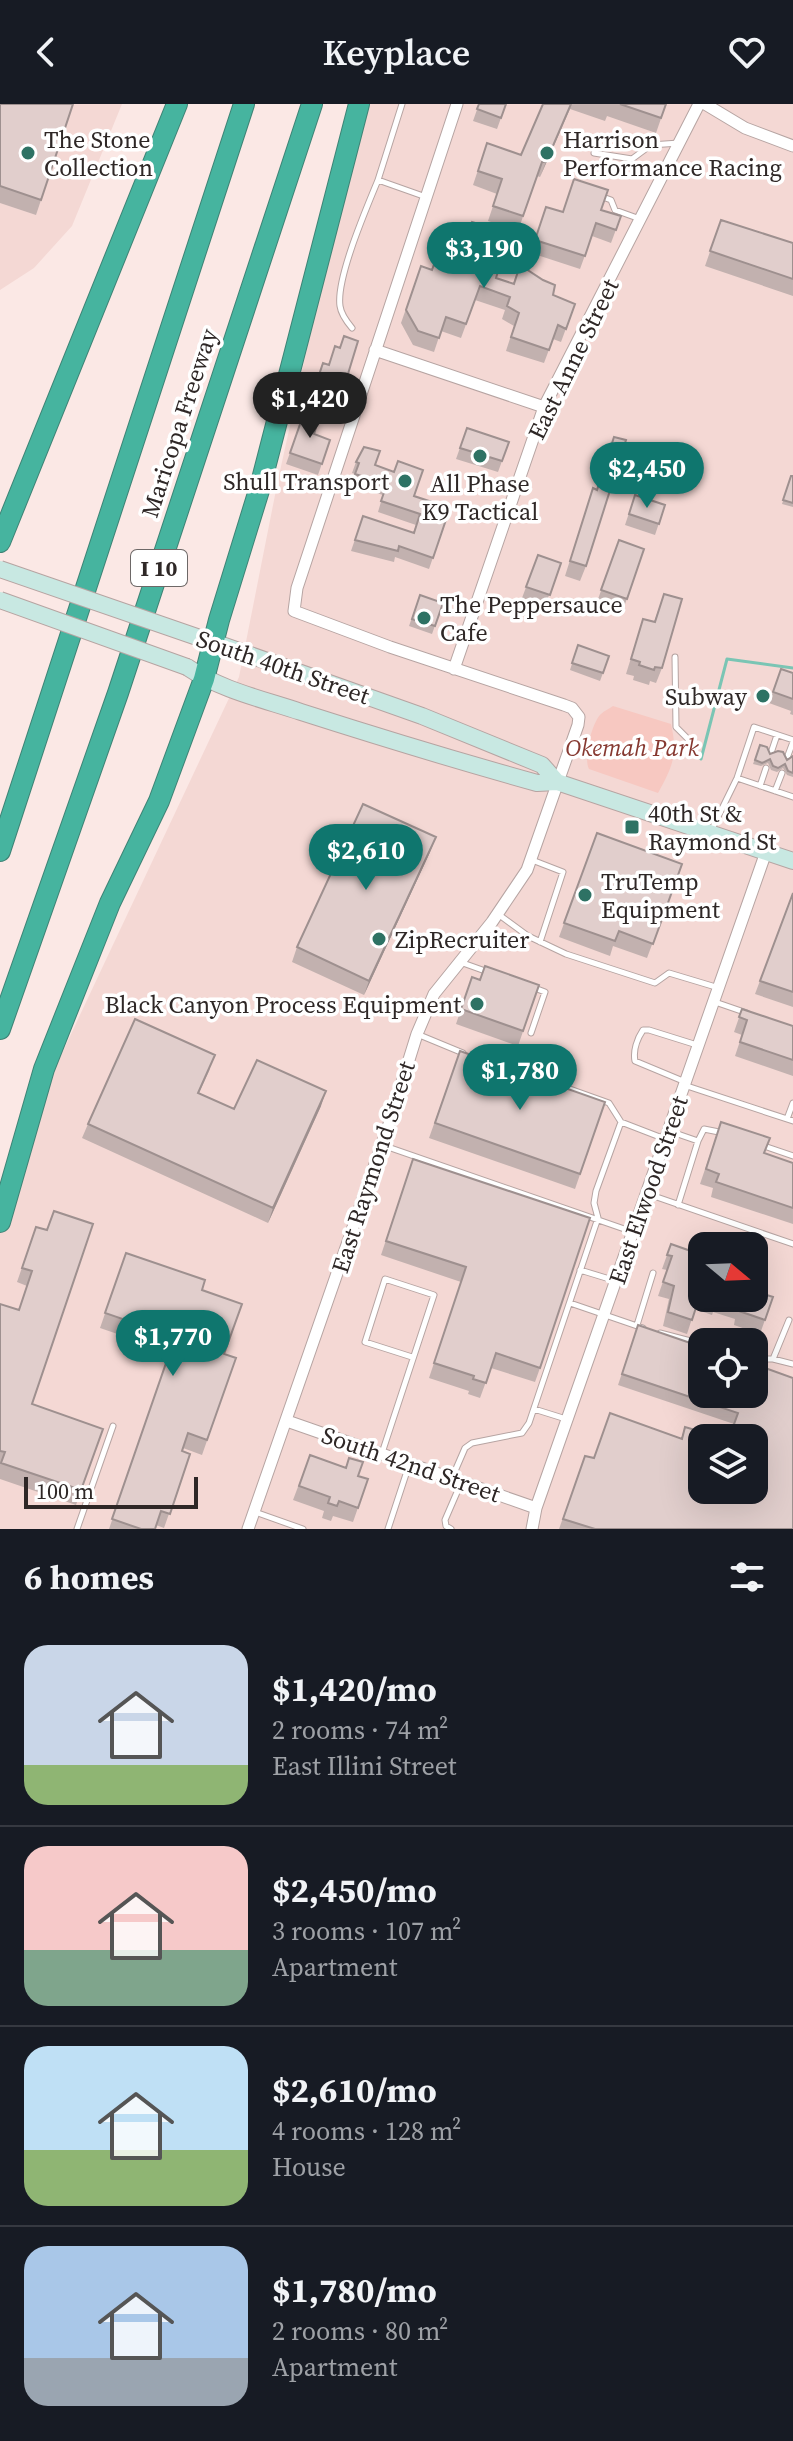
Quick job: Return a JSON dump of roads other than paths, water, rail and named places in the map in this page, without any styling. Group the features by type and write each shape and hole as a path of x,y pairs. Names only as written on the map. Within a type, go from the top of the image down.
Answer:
{"highway":[{"path":"0,542 177,104"},
{"name":"Maricopa Freeway","path":"0,851 244,104"},
{"name":"Maricopa Freeway","path":"0,1029 118,693 312,104"},
{"path":"0,1222 44,1069 111,900 159,801 206,640 260,487 359,104"},
{"path":"0,1040 8,1007"}],"main road":[{"name":"South 40th Street","path":"0,569 422,716 542,765 557,782"},
{"name":"South 40th Street","path":"0,600 196,673 481,767 537,783 557,782 793,861"}],"street":[{"path":"457,104 297,588 294,611 572,708 579,717 578,725 557,782"},
{"path":"702,104 745,128 793,146"},
{"name":"East Anne Street","path":"454,669 544,407 702,104"},
{"path":"375,350 544,407"},
{"name":"East Raymond Street","path":"248,1529 382,1145 417,1034 434,994 498,913 527,870 557,782"},
{"name":"East Elwood Street","path":"532,1529 536,1508 766,852"},
{"name":"South 42nd Street","path":"287,1421 536,1508"}],"lane":[{"path":"352,328 340,307 349,259 402,104"},
{"path":"594,153 632,159 651,145 680,143"},
{"path":"378,180 426,197"},
{"path":"598,196 611,200 615,210 642,220"},
{"path":"675,657 676,727 688,739"},
{"path":"710,833 737,778 754,727 793,741 787,758"},
{"path":"771,753 777,735"},
{"path":"760,786 766,768"},
{"path":"775,791 782,773"},
{"path":"737,778 792,795"},
{"path":"530,859 563,872 540,942"},
{"path":"498,913 528,936 566,954 655,983 669,973 719,988"},
{"path":"459,962 502,977"},
{"path":"530,987 545,992 531,1033"},
{"path":"714,1001 749,1014"},
{"path":"698,1046 643,1030 634,1055 635,1061 685,1083 790,1120 793,1103"},
{"path":"417,1034 474,1056"},
{"path":"564,1087 609,1103 621,1122 698,1141"},
{"path":"447,1528 445,1520 465,1448 472,1443 522,1433 534,1409 598,1218 594,1203 596,1191 621,1122"},
{"path":"678,1205 704,1129 734,1135"},
{"path":"382,1145 634,1232"},
{"path":"763,1146 793,1156"},
{"path":"647,1194 793,1244"},
{"path":"580,1270 617,1282"},
{"path":"637,1325 653,1273"},
{"path":"382,1454 434,1295 385,1279 365,1342 412,1357"},
{"path":"569,1303 688,1340"},
{"path":"773,1359 789,1320"},
{"path":"768,1359 793,1364"},
{"path":"534,1409 567,1419"},
{"path":"77,1529 113,1426"},
{"path":"388,1529 410,1464"},
{"path":"254,1512 303,1529"}],"waterway":[{"path":"701,759 727,659 793,668"}],"place":[{"name":"The Stone Collection","path":"28,153"},
{"name":"Harrison Performance Racing","path":"547,153"},
{"name":"All Phase K9 Tactical","path":"480,456"},
{"name":"Shull Transport","path":"405,481"},
{"name":"The Peppersauce Cafe","path":"424,618"},
{"name":"Subway","path":"763,696"},
{"name":"40th St & Raymond St","path":"632,827"},
{"name":"TruTemp Equipment","path":"585,895"},
{"name":"ZipRecruiter","path":"379,939"},
{"name":"Black Canyon Process Equipment","path":"477,1004"}],"park label":[{"name":"Okemah Park","path":"632,747"}]}
